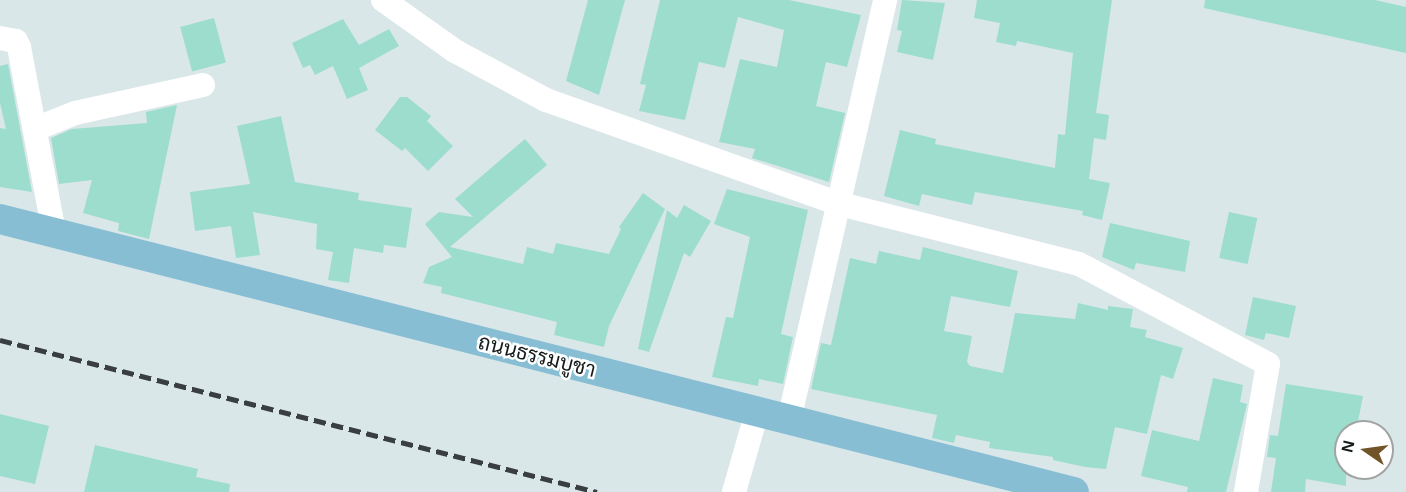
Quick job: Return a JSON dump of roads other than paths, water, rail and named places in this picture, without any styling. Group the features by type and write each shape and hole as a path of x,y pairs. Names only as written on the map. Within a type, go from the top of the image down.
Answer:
{"main road":[{"name":"ถนนธรรมบูชา","path":"0,219 1074,492"}],"street":[{"path":"383,0 455,51 546,100 840,204 1079,264 1269,364 1246,492"},
{"path":"789,420 885,0"},
{"path":"0,38 16,41 19,47 54,233"},
{"path":"35,129 75,113 203,85"},
{"path":"734,492 757,412"}],"railway":[{"path":"0,340 597,492"}]}
